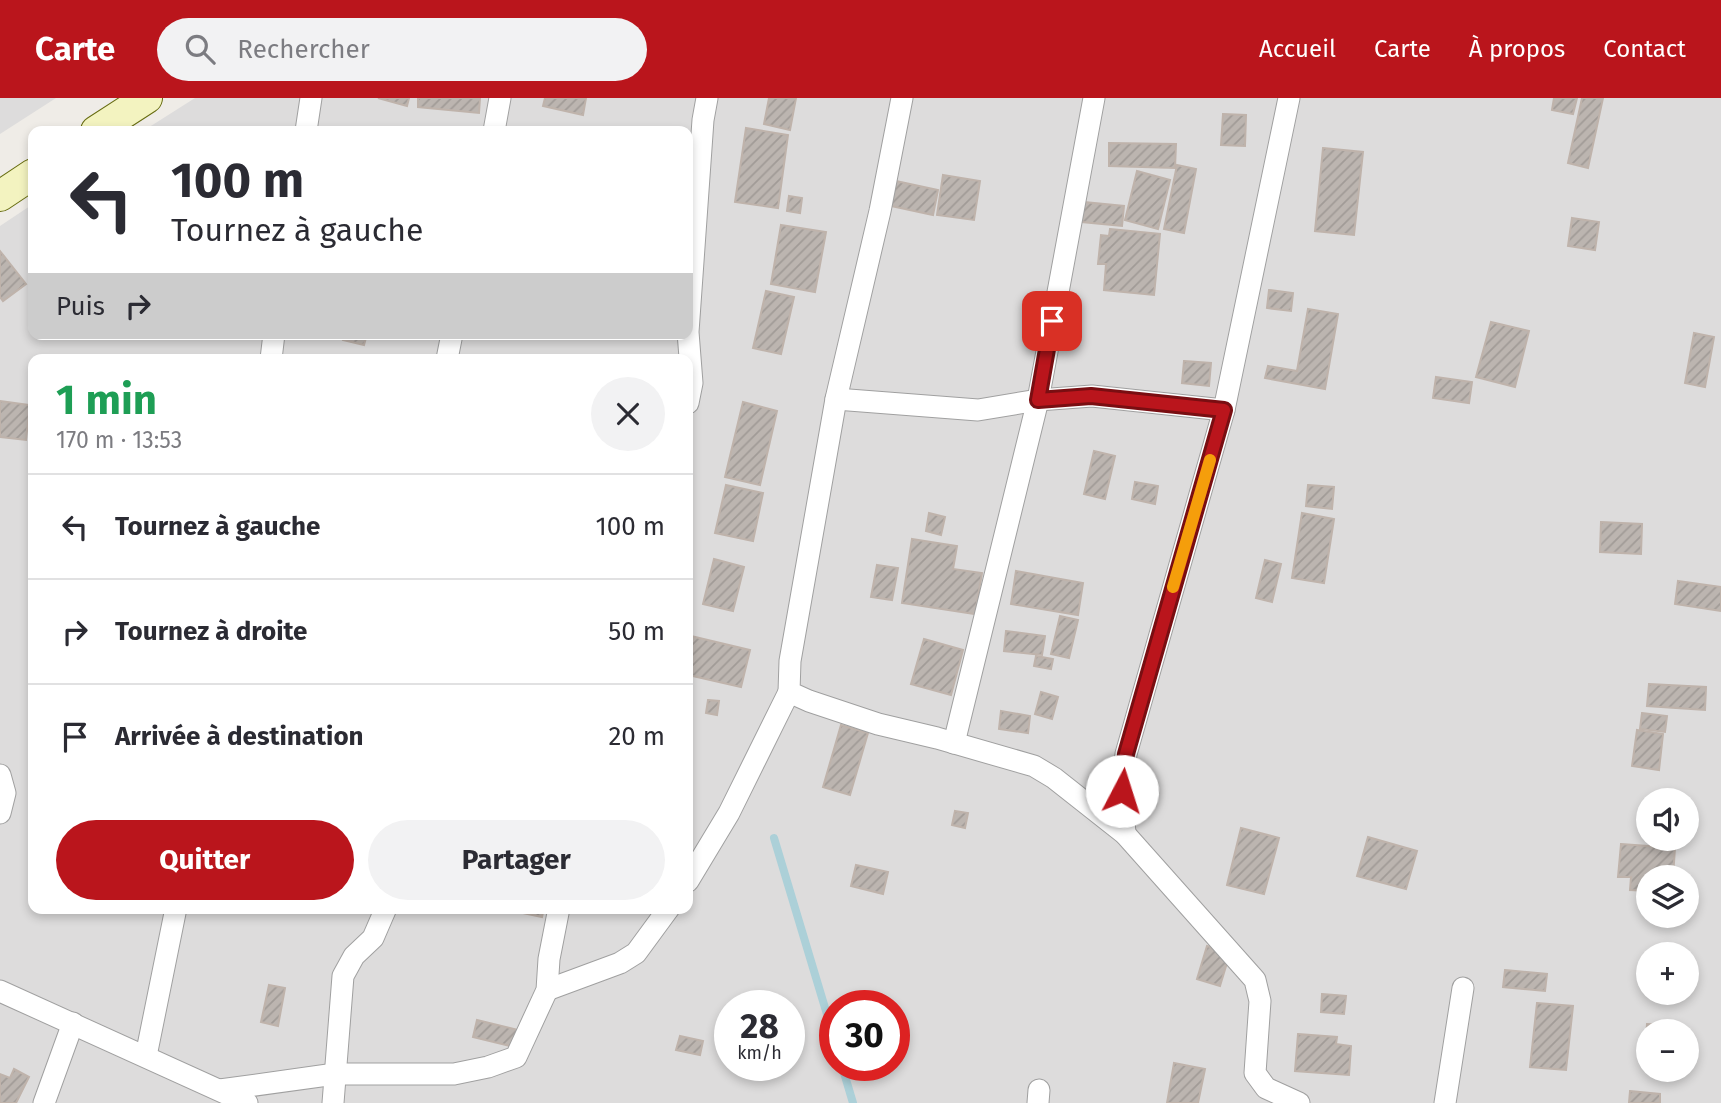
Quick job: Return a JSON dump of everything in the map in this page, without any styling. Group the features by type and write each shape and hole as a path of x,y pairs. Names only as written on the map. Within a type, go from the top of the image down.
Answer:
{"street":[{"path":"106,117 147,98"},
{"path":"307,126 312,98"},
{"path":"495,126 500,98"},
{"path":"693,256 702,120 707,98"},
{"path":"693,873 729,813 789,692 790,661 836,399 880,211 902,98"},
{"path":"954,743 1038,400 1094,98"},
{"path":"1125,834 1122,791 1126,754 1224,410 1289,98"},
{"path":"0,196 28,177"},
{"path":"836,399 978,410 1038,400 1091,396 1224,410"},
{"path":"789,692 878,724 1034,766 1072,790 1125,834 1255,980 1260,1002 1255,1073 1266,1088 1299,1103"},
{"path":"0,775 5,793 0,813"},
{"path":"146,1056 175,914"},
{"path":"333,1103 343,975 354,956 373,938 383,914"},
{"path":"220,1090 335,1074 454,1074 488,1067 516,1056 547,990 549,959 558,914"},
{"path":"547,990 570,983 636,953 665,914"},
{"path":"1445,1103 1463,988"},
{"path":"0,991 247,1103"},
{"path":"44,1103 73,1023"}],"shaded area":[{"path":"0,98 56,98 0,134"},
{"path":"195,98 1721,98 1721,1103 0,1103 0,226 28,207 28,340 693,340 693,126 151,126"}],"building":[{"path":"378,98 409,98 407,106"},
{"path":"418,98 480,98 479,113 418,107"},
{"path":"545,98 586,98 583,115 543,106"},
{"path":"769,98 796,98 790,130 764,124"},
{"path":"1554,98 1577,98 1573,114 1552,110"},
{"path":"1582,98 1603,98 1588,168 1568,163"},
{"path":"1223,114 1246,115 1245,146 1221,145"},
{"path":"746,128 788,135 778,208 735,202"},
{"path":"1109,143 1176,144 1175,168 1109,166"},
{"path":"1323,148 1363,152 1354,235 1315,231"},
{"path":"1177,165 1196,169 1184,233 1164,229"},
{"path":"1137,171 1170,180 1158,229 1125,220"},
{"path":"943,175 980,181 974,220 937,215"},
{"path":"896,181 938,190 933,215 891,206"},
{"path":"789,196 802,198 800,213 787,211"},
{"path":"1084,202 1124,206 1122,226 1082,222"},
{"path":"1572,218 1599,222 1595,250 1568,246"},
{"path":"781,225 826,232 815,292 771,284"},
{"path":"1110,229 1160,234 1154,295 1104,290 1106,264 1098,264 1101,235 1109,236"},
{"path":"0,251 26,284 3,301 0,297"},
{"path":"1269,290 1293,293 1291,311 1267,308"},
{"path":"766,291 794,297 781,354 753,348"},
{"path":"1308,309 1338,314 1325,389 1265,378 1268,366 1297,371"},
{"path":"1491,322 1529,331 1515,387 1476,377"},
{"path":"1694,333 1714,337 1705,387 1685,383"},
{"path":"343,340 365,340 364,345"},
{"path":"1184,361 1211,363 1209,386 1182,383"},
{"path":"1436,377 1472,382 1469,403 1433,398"},
{"path":"0,401 28,405 26,440 0,437"},
{"path":"743,402 777,411 760,485 725,477"},
{"path":"1094,451 1115,456 1105,499 1084,494"},
{"path":"1135,482 1158,486 1155,504 1132,499"},
{"path":"726,485 763,493 753,541 715,533"},
{"path":"1308,485 1334,487 1332,509 1306,506"},
{"path":"929,513 945,517 941,535 926,531"},
{"path":"1302,513 1334,519 1324,583 1292,578"},
{"path":"1601,522 1642,524 1641,554 1600,552"},
{"path":"912,539 957,546 953,569 982,573 975,614 902,603"},
{"path":"714,559 744,567 733,611 703,604"},
{"path":"1265,560 1281,564 1272,602 1256,598"},
{"path":"877,565 898,568 892,600 871,597"},
{"path":"1016,571 1083,583 1078,615 1011,604"},
{"path":"1678,581 1721,587 1721,611 1675,604"},
{"path":"1060,616 1078,620 1069,658 1051,654"},
{"path":"1006,631 1045,636 1042,655 1004,651"},
{"path":"693,636 750,650 741,687 693,676"},
{"path":"924,639 963,650 951,695 911,684"},
{"path":"1036,656 1053,659 1051,669 1034,666"},
{"path":"1649,684 1706,687 1705,710 1647,706"},
{"path":"1041,692 1058,697 1052,719 1035,714"},
{"path":"708,700 719,701 717,715 706,713"},
{"path":"1001,711 1030,716 1028,733 999,729"},
{"path":"1642,713 1667,716 1665,732 1640,729"},
{"path":"841,725 868,733 850,795 823,787"},
{"path":"1637,730 1663,734 1659,770 1632,766"},
{"path":"955,811 968,813 965,828 952,825"},
{"path":"1241,828 1279,838 1264,894 1227,885"},
{"path":"1368,837 1417,851 1406,889 1357,876"},
{"path":"1621,844 1636,845 1636,851 1675,851 1674,865 1636,865 1636,890 1630,890 1631,877 1618,877"},
{"path":"856,865 888,872 883,894 851,886"},
{"path":"1207,946 1230,953 1220,986 1197,979"},
{"path":"1505,970 1547,974 1545,991 1503,987"},
{"path":"269,985 285,988 278,1026 261,1022"},
{"path":"1322,994 1346,996 1344,1014 1321,1012"},
{"path":"1537,1003 1573,1006 1566,1070 1530,1067"},
{"path":"477,1020 518,1030 514,1047 473,1037"},
{"path":"1298,1034 1337,1037 1336,1044 1351,1046 1349,1075 1295,1071"},
{"path":"680,1036 703,1041 700,1055 676,1050"},
{"path":"1174,1063 1205,1069 1198,1103 1167,1103"},
{"path":"14,1069 29,1077 16,1103 0,1103 0,1074 10,1078"},
{"path":"1630,1091 1660,1094 1660,1103 1629,1103"}],"waterway":[{"path":"774,838 820,990"},
{"path":"846,1081 853,1103"}],"slow traffic":[{"path":"1173,587 1210,460"}],"route":[{"path":"1052,321 1038,400 1091,396 1224,410 1143,687 1126,754 1122,791"}]}
